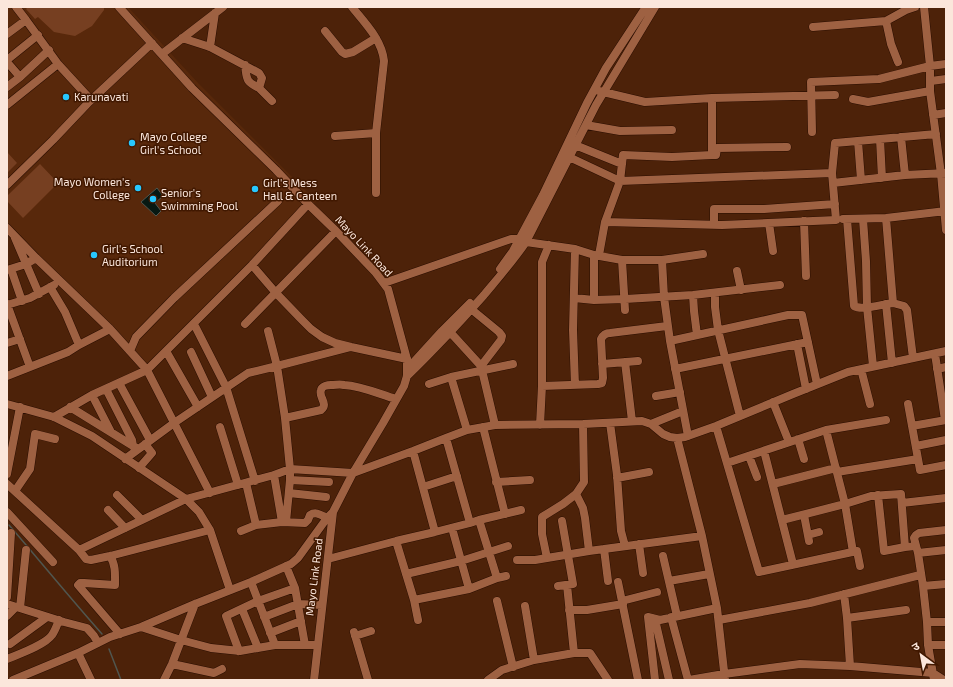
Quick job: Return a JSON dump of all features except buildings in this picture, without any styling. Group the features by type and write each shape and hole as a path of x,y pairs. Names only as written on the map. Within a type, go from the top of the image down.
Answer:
{"street":[{"path":"16,7 58,64 91,100"},
{"name":"Mayo Link Road","path":"119,7 192,88 336,231 376,273 388,289 407,359 407,373 404,386 383,423 353,473 324,514 328,559 314,680"},
{"path":"162,54 223,7"},
{"path":"352,7 376,38 381,48 384,61 376,133 376,192"},
{"path":"407,373 450,332 514,260 543,195 594,89 613,56 646,7"},
{"path":"407,373 442,331 486,285 523,240 603,92 655,7"},
{"path":"813,26 886,21 905,8 916,7"},
{"path":"924,7 930,66 930,90 943,174 946,230"},
{"path":"210,47 215,13"},
{"path":"7,34 26,20"},
{"path":"886,21 891,44 898,62"},
{"path":"325,31 345,54 353,52 376,38"},
{"path":"20,77 7,61 38,35"},
{"path":"182,38 210,47 260,74 262,78 259,88"},
{"path":"7,185 91,100 152,43"},
{"path":"23,94 10,85 49,50"},
{"path":"7,105 23,94 58,64"},
{"path":"812,132 811,82 879,79 930,66 946,64"},
{"path":"245,65 246,78 250,84 259,88 272,101"},
{"path":"931,81 946,79"},
{"path":"594,89 645,102 712,98 835,95"},
{"path":"853,99 868,102 930,90"},
{"path":"712,98 712,155"},
{"path":"934,115 946,113"},
{"path":"586,125 620,131 672,130"},
{"path":"335,136 376,133"},
{"path":"836,220 832,173 835,143 936,134"},
{"path":"901,137 905,175"},
{"path":"880,139 882,178"},
{"path":"858,141 861,180"},
{"path":"575,145 622,164"},
{"path":"594,300 596,255 605,222 620,181 623,155 672,157 716,155 717,148 787,147"},
{"path":"569,157 620,181 832,173"},
{"path":"833,183 905,175 943,174"},
{"path":"130,351 136,337 163,309 278,201"},
{"path":"54,417 92,395 147,370 252,265 308,204"},
{"path":"714,225 714,209 764,209 835,204"},
{"path":"605,222 714,225 886,218 945,211"},
{"path":"886,218 892,362"},
{"path":"847,219 854,306 857,308 889,304 904,306 907,310 912,358"},
{"path":"863,219 867,307 872,366"},
{"path":"804,221 806,276"},
{"path":"769,223 773,251"},
{"path":"10,231 110,329 147,370 210,493"},
{"path":"10,231 39,294"},
{"path":"245,324 336,231"},
{"path":"384,283 511,239 575,249 622,260 662,260 703,254"},
{"path":"540,425 542,386 542,262 549,245"},
{"path":"575,249 573,330 575,385"},
{"path":"22,301 9,270 26,264 36,258"},
{"path":"622,260 625,310"},
{"path":"662,260 667,326 688,436"},
{"path":"252,265 301,319 322,337 351,347 407,359"},
{"path":"738,271 741,290"},
{"path":"30,367 7,305 39,294 61,281"},
{"path":"574,298 594,300 664,297 715,293 780,285"},
{"path":"50,287 65,312 79,345"},
{"path":"715,293 718,330 740,416"},
{"path":"693,295 696,335"},
{"path":"471,309 502,336 501,340 482,368"},
{"path":"670,341 788,315 802,315 817,384"},
{"path":"194,324 226,387 255,481"},
{"path":"542,386 602,383 601,339 603,335 606,333 667,326"},
{"path":"7,376 68,352 110,329"},
{"path":"268,331 277,366 285,418 290,469 289,493 284,522"},
{"path":"450,332 482,368 495,425"},
{"path":"7,343 20,339"},
{"path":"675,369 808,342"},
{"path":"797,344 806,389"},
{"path":"125,458 248,373 351,347"},
{"path":"166,351 198,407"},
{"path":"78,550 186,499 255,481 290,469 353,473 467,430 495,425 583,424 642,421 652,424 663,434 677,438 688,436 716,426 848,372 946,351"},
{"path":"191,352 212,397"},
{"path":"912,426 945,420 935,354"},
{"path":"602,364 638,361"},
{"path":"625,362 632,421"},
{"path":"429,384 482,368 513,364"},
{"path":"937,369 946,367"},
{"path":"861,369 870,404"},
{"path":"451,377 467,430"},
{"path":"119,383 142,445"},
{"path":"285,418 321,410 324,406 320,391 321,388 326,386 344,385 360,387 396,399"},
{"path":"106,389 132,440 142,445 152,453 139,468"},
{"path":"656,396 680,392"},
{"path":"92,395 111,432"},
{"path":"773,402 789,442"},
{"path":"7,404 54,417 92,436 186,499 199,512 210,530 230,590"},
{"path":"908,404 920,470 946,465"},
{"path":"7,474 20,407"},
{"path":"70,407 111,432 142,445"},
{"path":"652,424 683,411"},
{"path":"727,463 826,430 886,420"},
{"path":"610,423 617,478 621,531 625,546"},
{"path":"546,558 542,534 542,517 576,494 584,482 583,424"},
{"path":"716,426 759,572 857,551 860,566"},
{"path":"220,427 256,525"},
{"path":"483,427 505,514"},
{"path":"826,430 845,504 853,552"},
{"path":"15,491 30,469 34,434 55,439"},
{"path":"446,438 470,523"},
{"path":"677,438 702,536 717,608 725,677"},
{"path":"798,439 804,459"},
{"path":"916,446 946,440"},
{"path":"764,450 793,564"},
{"path":"413,451 435,532"},
{"path":"749,456 757,477"},
{"path":"773,484 836,470 918,459"},
{"path":"617,478 649,472"},
{"path":"274,475 284,522"},
{"path":"422,487 457,476"},
{"path":"290,480 329,482"},
{"path":"496,482 530,480"},
{"path":"7,484 86,559 91,560 110,556 210,530"},
{"path":"289,493 326,497"},
{"path":"576,494 586,518 589,551"},
{"path":"782,520 871,496 901,494 905,547"},
{"path":"117,495 142,520"},
{"path":"878,495 884,551 905,547 946,550"},
{"path":"902,503 946,498"},
{"path":"108,510 125,528"},
{"path":"328,559 521,510"},
{"path":"8,513 53,562"},
{"path":"241,531 256,525 284,522 305,523 311,514 324,514"},
{"path":"13,680 110,637 141,627 291,564 298,558 324,514"},
{"path":"804,515 808,538 819,532"},
{"path":"479,520 497,578"},
{"path":"562,521 573,584 562,586 569,610 574,653"},
{"path":"452,528 469,589"},
{"path":"933,676 928,645 923,586 914,538 919,533 946,530"},
{"path":"7,597 11,533"},
{"path":"517,560 535,560 589,551 702,536"},
{"path":"396,541 414,600 418,620"},
{"path":"639,544 643,573"},
{"path":"406,574 461,561 508,546"},
{"path":"604,549 608,581"},
{"path":"7,616 18,608 26,550"},
{"path":"110,556 113,560 115,585 84,583 80,583 78,585 120,634"},
{"path":"663,556 669,581 674,617 688,680 725,677 800,664 850,666 933,676 944,680"},
{"path":"286,566 295,588 304,645"},
{"path":"669,581 710,574"},
{"path":"719,620 810,603 920,575"},
{"path":"414,600 469,589 506,576"},
{"path":"251,582 275,645"},
{"path":"618,582 638,680"},
{"path":"923,586 946,584"},
{"path":"239,651 226,616 258,601 295,588"},
{"path":"569,610 587,610 622,603 657,592"},
{"path":"844,594 850,666"},
{"path":"497,601 513,666"},
{"path":"7,604 87,628 99,643"},
{"path":"164,680 172,664 195,604"},
{"path":"264,617 298,604 322,605"},
{"path":"525,606 534,660"},
{"path":"655,680 648,617 660,620 717,608"},
{"path":"242,609 258,648"},
{"path":"847,618 906,610"},
{"path":"10,644 47,617"},
{"path":"7,659 46,641 52,635 59,620"},
{"path":"660,620 656,624 669,680"},
{"path":"270,633 300,621"},
{"path":"927,622 946,622"},
{"path":"141,627 211,648 239,651 275,645 317,645"},
{"path":"366,679 355,634 371,631"},
{"path":"928,645 946,645"},
{"path":"78,652 91,680"},
{"path":"488,680 502,670 513,666 534,660 574,653 590,654 608,680"},
{"path":"172,664 214,673 222,669"}],"shaded area":[{"name":"Mayo College Girl's School","path":"7,7 128,7 199,84 316,201 147,370 7,227"},
{"path":"28,7 104,7 104,10 92,26 75,36 54,32 38,17 35,19 26,9"},
{"path":"7,152 17,163 7,173"},
{"path":"40,164 58,183 23,218 7,201 7,196"},
{"name":"Senior's Swimming Pool","path":"157,188 163,196 155,203 161,211 156,216 141,202"}],"waterway":[{"path":"9,525 102,634"},
{"path":"109,649 121,680"}],"place":[{"name":"Karunavati","path":"66,97"},
{"name":"Mayo College Girl's School","path":"132,143"},
{"name":"Mayo Women's College","path":"138,188"},
{"name":"Girl's Mess Hall & Canteen","path":"255,189"},
{"name":"Senior's Swimming Pool","path":"153,199"},
{"name":"Girl's School Auditorium","path":"94,255"}]}
